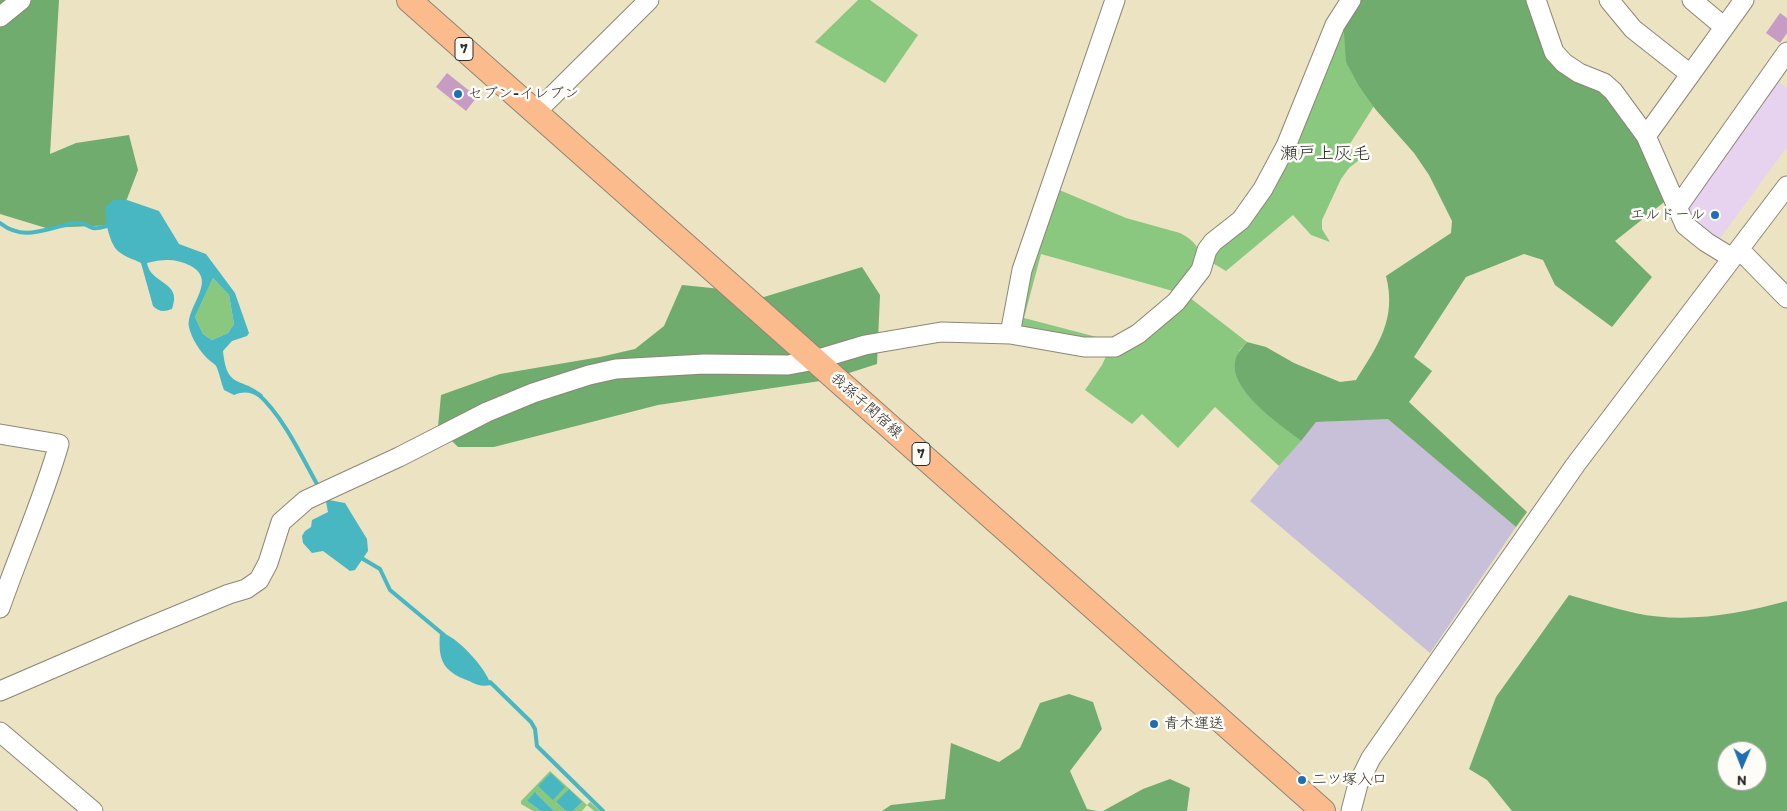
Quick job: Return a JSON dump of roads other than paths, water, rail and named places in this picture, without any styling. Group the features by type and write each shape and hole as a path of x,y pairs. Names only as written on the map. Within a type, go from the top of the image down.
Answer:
{"main road":[{"name":"我孫子関宿線","path":"409,0 1323,811"}],"street":[{"path":"0,17 21,0"},
{"path":"536,112 649,0"},
{"path":"1010,334 1022,270 1115,0"},
{"path":"0,691 146,628 229,594 246,590 260,580 268,563 281,522 306,500 399,457 486,412 525,396 589,375 616,369 704,364 788,365 815,360 865,345 941,332 1010,334 1084,347 1114,347 1138,334 1176,302 1201,270 1207,250 1213,242 1241,220 1263,189 1286,146 1332,32 1351,0"},
{"path":"1536,0 1554,52 1564,63 1579,73 1604,83 1613,91 1646,136 1679,205 1685,225 1706,242 1736,254 1787,298"},
{"path":"1609,0 1633,29 1690,74"},
{"path":"1692,0 1723,26"},
{"path":"1646,136 1723,26 1744,0"},
{"path":"1679,205 1787,52"},
{"path":"1352,811 1358,784 1371,758 1475,606 1576,464 1787,186"},
{"path":"0,434 59,444 48,481 30,524 0,608"},
{"path":"1,735 93,811"}],"water":[{"path":"114,200 127,200 159,211 179,244 206,254 235,293 249,333 247,336 232,341 223,351 228,372 231,377 263,395 260,398 247,393 234,395 224,390 215,365 203,353 192,336 189,319 201,286 202,279 199,272 185,263 175,260 147,263 154,276 170,288 173,293 172,309 162,311 155,308 141,263 121,254 113,245 106,223 106,206","holes":["213,278 229,295 234,324 228,333 212,340 203,334 195,317"]},
{"path":"329,500 345,503 367,539 368,551 355,570 350,571 323,551 312,553 303,543 302,536 311,527 312,520 328,512 326,502"},
{"path":"440,632 454,640 470,654 483,670 491,685 482,686 475,684 447,668 441,657"},
{"path":"551,773 565,787 553,800 538,786"},
{"path":"569,789 582,802 573,811 566,811 556,802"},
{"path":"535,792 554,811 541,811 527,801"}],"waterway":[{"path":"0,223 10,229 29,233 78,223 93,228 112,225"},
{"path":"258,394 284,425 318,486"},
{"path":"361,555 363,559 380,569 390,590 444,635"},
{"path":"490,682 531,722 535,729 537,746 603,811"}],"place":[{"name":"セブン-イレブン","path":"458,94"},
{"name":"エルドール","path":"1715,215"},
{"name":"青木運送","path":"1154,724"},
{"name":"二ツ塚入口","path":"1302,780"}],"district":[{"name":"瀬戸上灰毛","path":"1325,154"}]}
